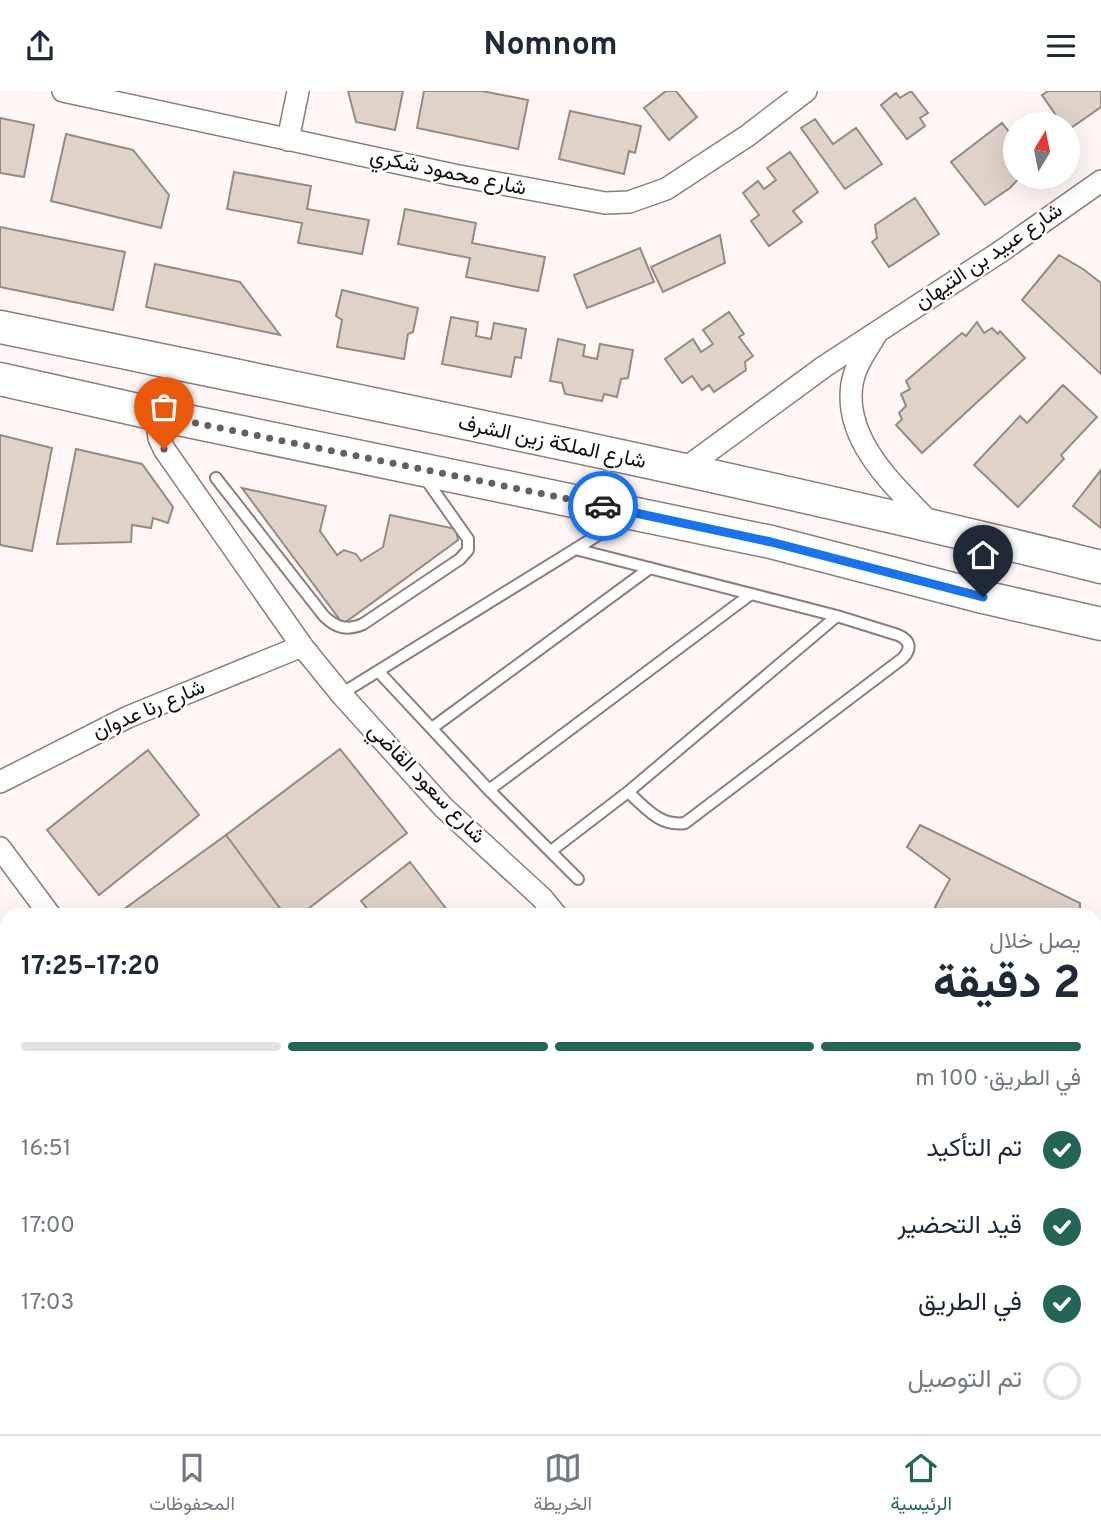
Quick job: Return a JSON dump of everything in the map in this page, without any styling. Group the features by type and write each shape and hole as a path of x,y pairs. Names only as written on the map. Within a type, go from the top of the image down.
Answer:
{"main road":[{"name":"شارع الملكة زين الشرف","path":"0,327 683,470 932,525 1101,567"},
{"path":"0,379 156,415 771,542 983,597 1101,624"}],"street":[{"name":"شارع محمود شكري","path":"63,91 288,140 605,203 645,198 675,184 747,136 806,91"},
{"path":"288,140 298,91"},
{"name":"شارع عبيد بن التيهان","path":"683,470 794,387 1000,252 1101,181"},
{"name":"شارع عبيد بن التيهان","path":"876,333 852,383 851,400 856,424 867,449 891,482 932,525"},
{"name":"شارع سعود القاضي","path":"156,415 159,438 164,449 302,646 341,694 443,807 550,908"},
{"name":"شارع رنا عدوان","path":"0,782 128,717 302,646"},
{"path":"0,848 45,908"}],"lane":[{"path":"216,478 324,616 332,624 352,628 363,624 465,555 468,550 468,539 417,467"},
{"path":"341,694 635,512"},
{"path":"575,549 837,616 905,638 909,645 908,652 685,823 674,825 663,822 628,792"},
{"path":"432,728 650,568"},
{"path":"489,790 751,594"},
{"path":"551,851 628,792 837,616"},
{"path":"378,671 489,790 578,879"}],"building":[{"path":"348,91 403,91 395,130 356,122"},
{"path":"424,91 482,91 528,100 518,149 417,128"},
{"path":"666,91 676,91 697,117 669,140 644,108"},
{"path":"911,91 928,113 920,118 925,126 907,139 881,105 896,93 900,98"},
{"path":"1048,91 1101,91 1101,107 1080,122 1080,112 1054,112 1042,95"},
{"path":"570,111 641,126 635,153 629,151 624,174 559,159"},
{"path":"0,118 34,125 24,177 0,173"},
{"path":"815,119 833,144 856,128 882,164 845,189 801,128"},
{"path":"1003,124 1003,189 1009,189 985,205 951,162"},
{"path":"66,134 133,150 169,195 161,228 51,201"},
{"path":"790,152 818,192 793,211 802,222 769,246 751,221 759,215 743,193 758,181 764,189 776,180 767,168"},
{"path":"234,172 311,186 307,209 369,220 362,254 298,243 302,223 227,209"},
{"path":"915,198 939,234 889,267 872,242 877,238 875,225"},
{"path":"405,209 476,223 472,243 545,257 538,291 466,277 470,258 398,244"},
{"path":"0,227 125,252 113,310 0,287"},
{"path":"720,235 725,263 663,292 651,267"},
{"path":"640,248 654,282 587,308 574,275"},
{"path":"1059,255 1101,283 1101,374 1022,300"},
{"path":"155,264 240,282 280,335 146,307"},
{"path":"342,290 418,308 413,332 408,334 404,359 337,347 342,320 336,316"},
{"path":"729,312 744,334 739,337 753,356 745,362 746,370 714,392 709,385 702,390 692,376 682,383 665,359 693,339 701,352 713,344 703,330"},
{"path":"451,317 478,322 476,336 491,339 494,323 526,329 521,358 515,357 511,377 442,364"},
{"path":"977,322 984,333 992,328 998,334 1000,331 1025,358 922,453 896,425 902,419 899,413 906,406 901,394 910,389 906,381 962,333 966,336"},
{"path":"558,339 585,345 583,356 597,359 600,344 633,350 628,378 621,379 617,397 604,394 602,401 565,394 562,383 550,381"},
{"path":"1063,385 1097,417 1061,455 1064,459 1018,507 974,465 1020,416 1027,423"},
{"path":"0,435 52,448 32,551 0,545"},
{"path":"76,449 142,464 173,507 168,523 153,518 151,528 132,525 131,542 57,544"},
{"path":"1101,470 1101,528 1073,506"},
{"path":"242,488 326,506 320,531 337,555 344,550 356,554 361,561 383,547 390,515 456,529 458,540 343,624"},
{"path":"340,749 407,833 309,908 280,908 226,835"},
{"path":"148,750 199,815 99,895 47,830"},
{"path":"920,825 1080,903 1080,908 936,908 950,879 907,847"},
{"path":"226,835 280,908 126,908"},
{"path":"410,862 446,908 366,908 361,901"}],"way so far":[{"path":"164,449 156,426 156,415 603,506"}],"route":[{"path":"603,506 771,542 983,597"}]}
